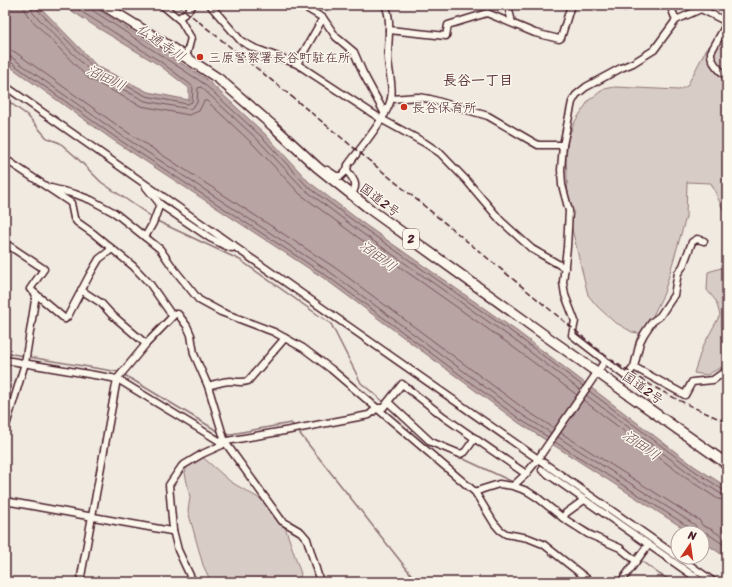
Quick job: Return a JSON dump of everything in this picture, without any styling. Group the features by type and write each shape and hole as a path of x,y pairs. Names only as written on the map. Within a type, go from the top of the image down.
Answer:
{"highway":[{"name":"国道2号","path":"103,5 219,79 316,167 596,375 727,464"}],"street":[{"path":"162,5 181,21 185,27"},
{"path":"180,16 187,12 193,5"},
{"path":"210,5 241,41 254,48 297,64 440,153 467,181 501,221 532,249 565,268"},
{"path":"301,5 323,18 336,37 354,52 383,117"},
{"path":"304,155 307,153 320,166 336,176 340,176 347,170 348,166 383,117 391,99 392,87 388,57 389,30 387,9 385,5"},
{"path":"508,5 512,23"},
{"path":"389,30 446,36 448,24 487,13 535,33 559,39 562,38 571,5"},
{"path":"610,5 625,7 625,5"},
{"path":"670,5 676,20"},
{"path":"704,241 697,239 692,242 683,266 678,272 674,295 660,316 652,322 644,334 640,342 634,367 627,376 572,335 575,320 565,295 564,282 568,247 569,211 562,185 561,170 563,145 572,102 576,95 586,87 643,58 654,50 676,20 701,8 727,23 711,52 711,55 716,65 727,77"},
{"path":"168,10 173,10 180,16 184,22 187,33 191,38 186,57"},
{"path":"297,64 323,18"},
{"path":"5,86 538,457 670,551"},
{"path":"391,99 418,97 430,98 488,116 538,145 563,145"},
{"path":"5,159 71,202 74,218 133,266 150,284 171,314 178,314 187,326 191,335 194,354 208,386 225,442 282,521 301,532 307,539 320,582"},
{"path":"347,170 356,183 352,194"},
{"path":"145,183 145,186 160,204 210,238 226,246 232,248 234,246"},
{"path":"50,188 75,194 115,212 160,249 199,300 220,312 274,332 303,348 380,408 475,492 500,530 506,534 528,538 543,544 590,582"},
{"path":"145,237 153,223 160,204"},
{"path":"5,243 44,269 30,289 65,319 99,259 112,249"},
{"path":"81,290 101,302 111,314 146,344"},
{"path":"5,429 25,363 36,294"},
{"path":"80,582 118,378 146,344 174,315"},
{"path":"208,386 220,382 231,381 243,383 248,381 285,338"},
{"path":"5,360 118,378 221,442 369,415 388,402 402,384 526,474"},
{"path":"513,486 526,474 605,361"},
{"path":"634,367 685,395 692,382 713,380 727,370"},
{"path":"388,402 431,442 460,454 465,452 475,438"},
{"path":"193,582 178,550 173,530 170,486 182,466 202,454 222,446 225,442"},
{"path":"542,470 702,582"},
{"path":"475,492 499,484 513,486 527,491 563,518 588,534 620,548 636,561"},
{"path":"563,518 566,513 584,500"},
{"path":"5,501 171,531 173,530"},
{"path":"621,582 648,545"},
{"path":"690,565 714,582"}],"shaded area":[{"path":"727,33 727,218 711,183 687,182 686,217 664,293 644,334 632,332 613,321 588,295 569,217 566,156 568,139 574,123 589,100 604,89 615,87 679,90 687,86 707,48"},
{"path":"721,268 727,273 727,364 707,375 694,373 702,348 720,315 716,301 707,290 708,272"},
{"path":"198,453 231,482 267,503 285,527 301,574 298,582 211,582 203,565 188,511 190,497 185,473 189,460"}],"water":[{"name":"沼田川","path":"5,5 38,5 97,66 148,92 189,100 189,88 159,65 63,5 91,5 206,79 265,134 309,182 364,224 518,332 694,466 727,487 727,558 710,546 710,525 678,525 519,423 325,279 113,140 5,63"}],"waterway":[{"path":"5,99 27,115 47,138 60,143 101,182 152,217"},
{"path":"157,221 240,260 331,324 361,383 385,403"},
{"path":"5,353 25,356"},
{"path":"29,357 119,372"},
{"path":"123,374 219,432"},
{"path":"226,435 291,423 295,427"},
{"path":"297,430 417,582"},
{"path":"455,455 513,482"},
{"path":"571,520 608,540"},
{"path":"640,560 659,574 674,582"}],"railway":[{"path":"178,5 280,87 605,355 634,375 664,392 727,422"}],"place":[{"name":"三原警察署長谷町駐在所","path":"200,57"},
{"name":"長谷保育所","path":"404,107"}],"district":[{"name":"長谷一丁目","path":"478,80"}],"water label":[{"name":"仏通寺川","path":"161,43"}]}
